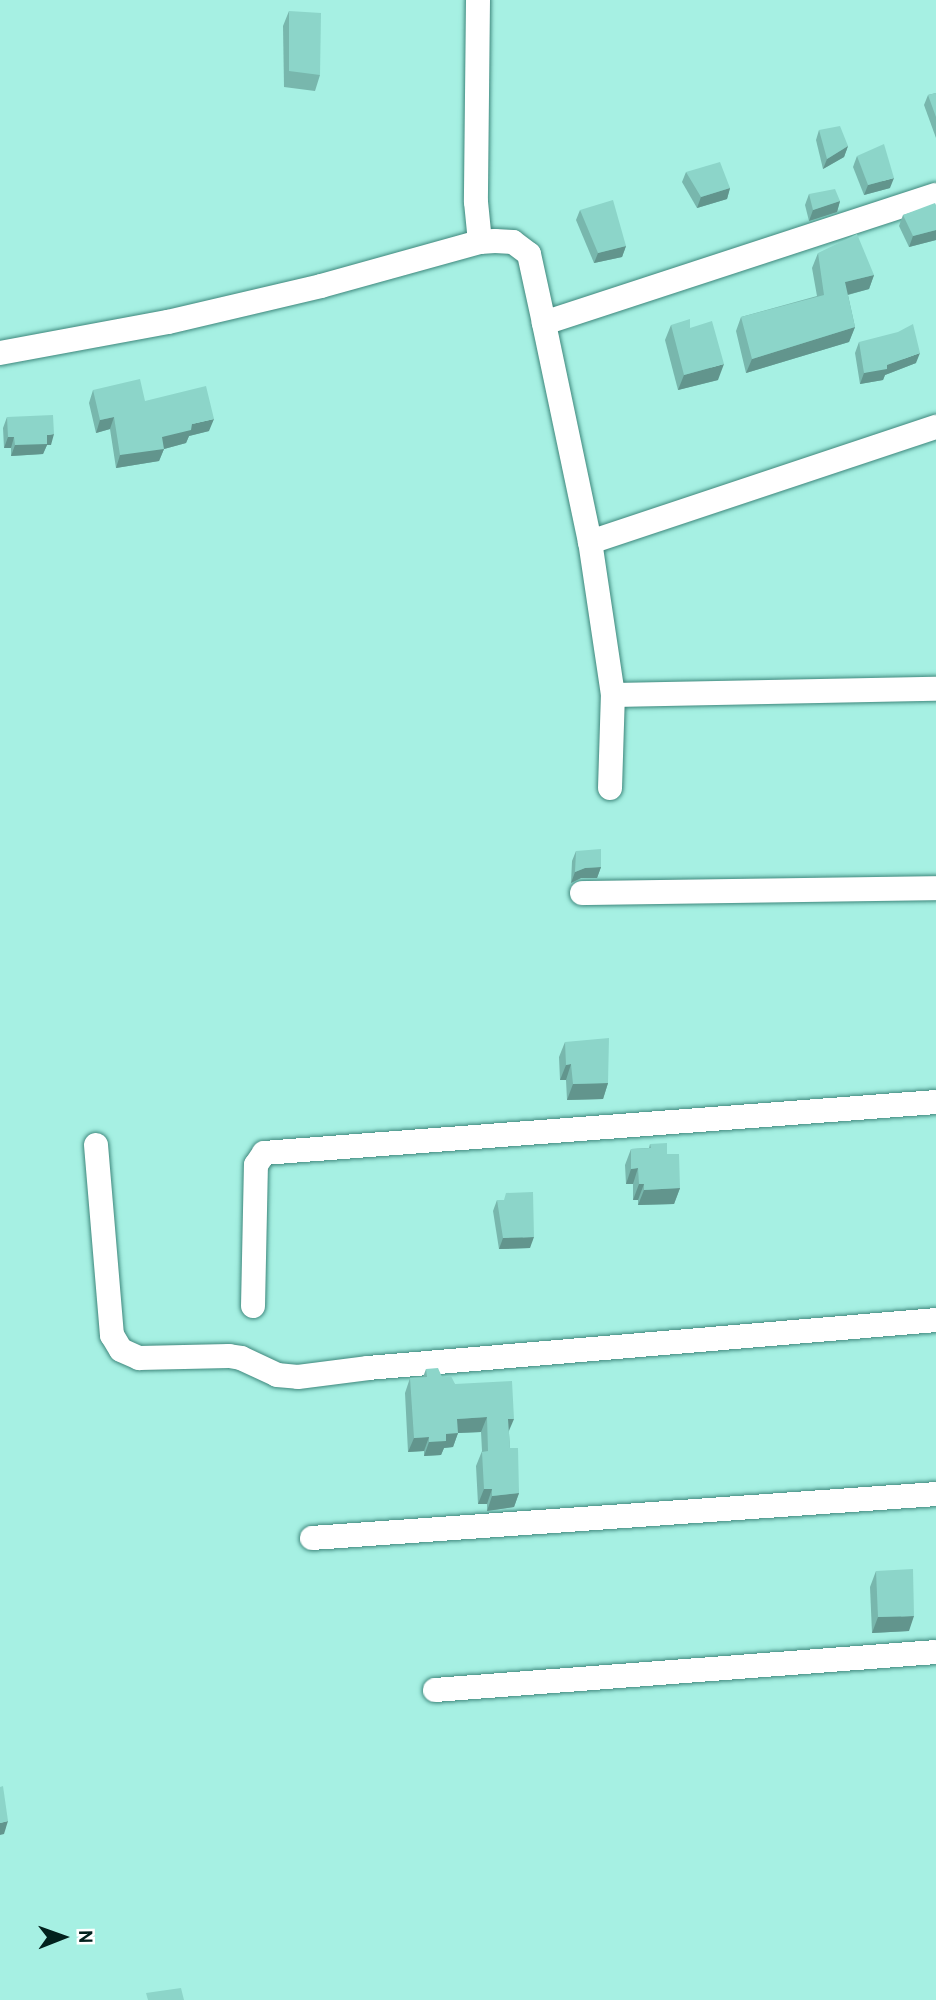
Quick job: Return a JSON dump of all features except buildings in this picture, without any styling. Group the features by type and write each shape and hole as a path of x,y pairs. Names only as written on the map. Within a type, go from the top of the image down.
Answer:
{"street":[{"path":"478,0 476,202 480,242"},
{"path":"544,323 936,195"},
{"path":"0,353 168,322 296,292 480,242 513,242 524,248 529,254 590,542 613,695 610,788"},
{"path":"590,542 936,427"},
{"path":"613,695 936,688"},
{"path":"582,893 936,888"},
{"path":"253,1306 256,1165 264,1153 936,1102"},
{"path":"96,1145 112,1335 121,1350 139,1359 222,1355 242,1358 277,1376 298,1377 368,1368 635,1344 936,1320"},
{"path":"312,1538 936,1494"},
{"path":"435,1690 936,1652"}]}
